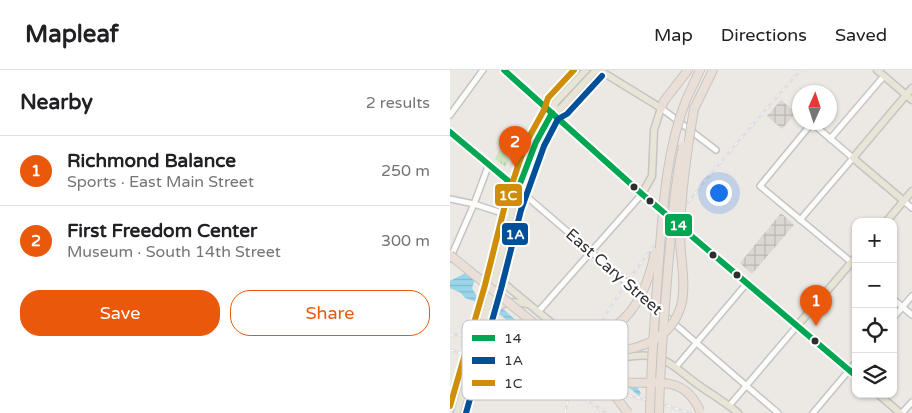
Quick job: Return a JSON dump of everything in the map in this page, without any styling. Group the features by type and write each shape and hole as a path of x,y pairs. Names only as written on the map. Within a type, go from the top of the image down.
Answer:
{"highway":[{"path":"661,108 664,101 688,70"},
{"path":"650,413 652,351 668,165 676,127 700,70"},
{"path":"660,413 662,343 677,180 684,143 695,107 713,70"},
{"path":"628,349 651,342 659,337 672,325 682,302 680,232 682,194 695,107"},
{"path":"623,320 628,316 646,284 654,260 662,219"},
{"path":"450,257 530,320"},
{"path":"450,257 530,320"},
{"path":"520,312 533,320"},
{"path":"628,382 666,382 674,384 691,396 701,413"},
{"path":"618,400 628,413"}],"main road":[{"path":"504,70 642,194 852,373"},
{"path":"484,318 518,189 536,142 552,113 554,103 586,70"},
{"path":"552,113 561,108 598,70 661,108 654,130 652,176 642,194"},
{"path":"877,70 909,98"},
{"path":"904,201 853,158 909,98 912,88"},
{"name":"East Cary Street","path":"450,132 518,189"},
{"path":"889,218 912,191"},
{"path":"797,326 853,263"},
{"path":"496,277 548,320"},
{"path":"484,318 503,304 509,302 528,304"},
{"path":"628,358 650,356 676,367 738,413"},
{"path":"458,411 462,397"},
{"path":"883,398 901,413"}],"street":[{"path":"450,115 483,70"},
{"path":"830,139 884,76"},
{"path":"661,108 716,150"},
{"path":"806,130 760,186 852,260"},
{"path":"800,220 853,158 820,130"},
{"path":"450,257 474,204 489,164"},
{"name":"East Cary Street","path":"518,189 778,413"},
{"path":"538,312 642,194"},
{"path":"450,199 474,204 511,216"},
{"path":"904,201 912,208"},
{"path":"676,367 747,284"},
{"path":"897,314 912,296"},
{"path":"897,302 912,315"},
{"path":"729,406 797,326"},
{"path":"813,413 852,367"},
{"path":"901,413 912,402"}],"green space":[{"path":"503,142 514,147 506,167 495,159"}],"shaded area":[{"path":"781,100 792,110 792,118 782,129 767,116"},
{"path":"781,213 794,225 752,274 740,263"}],"water":[{"path":"471,270 477,274 472,288 478,298 503,309 516,320 506,320 479,303 465,298 461,293 450,288 450,281"},
{"path":"628,377 641,393 639,396 628,387"}],"railway":[{"path":"603,320 657,241 752,125 801,70"},
{"path":"450,335 462,335"},
{"path":"450,350 462,353"},
{"path":"628,395 690,413"},
{"path":"565,413 568,400"},
{"path":"587,400 606,413"}],"transit line":[{"name":"14","path":"504,70 642,194 852,373"},
{"name":"1C","path":"475,320 505,205 528,139 544,110 548,98 574,70"},
{"name":"1A","path":"492,320 521,210 544,146 558,119 567,114 602,76"},
{"name":"14","path":"518,189 536,142 552,113"},
{"name":"14","path":"450,132 518,189"},
{"name":"1C","path":"450,406 462,365"},
{"name":"1A","path":"466,413 470,400"}],"place":[{"name":"First Freedom Center","path":"515,167"},
{"name":"Richmond Balance","path":"816,326"}]}
